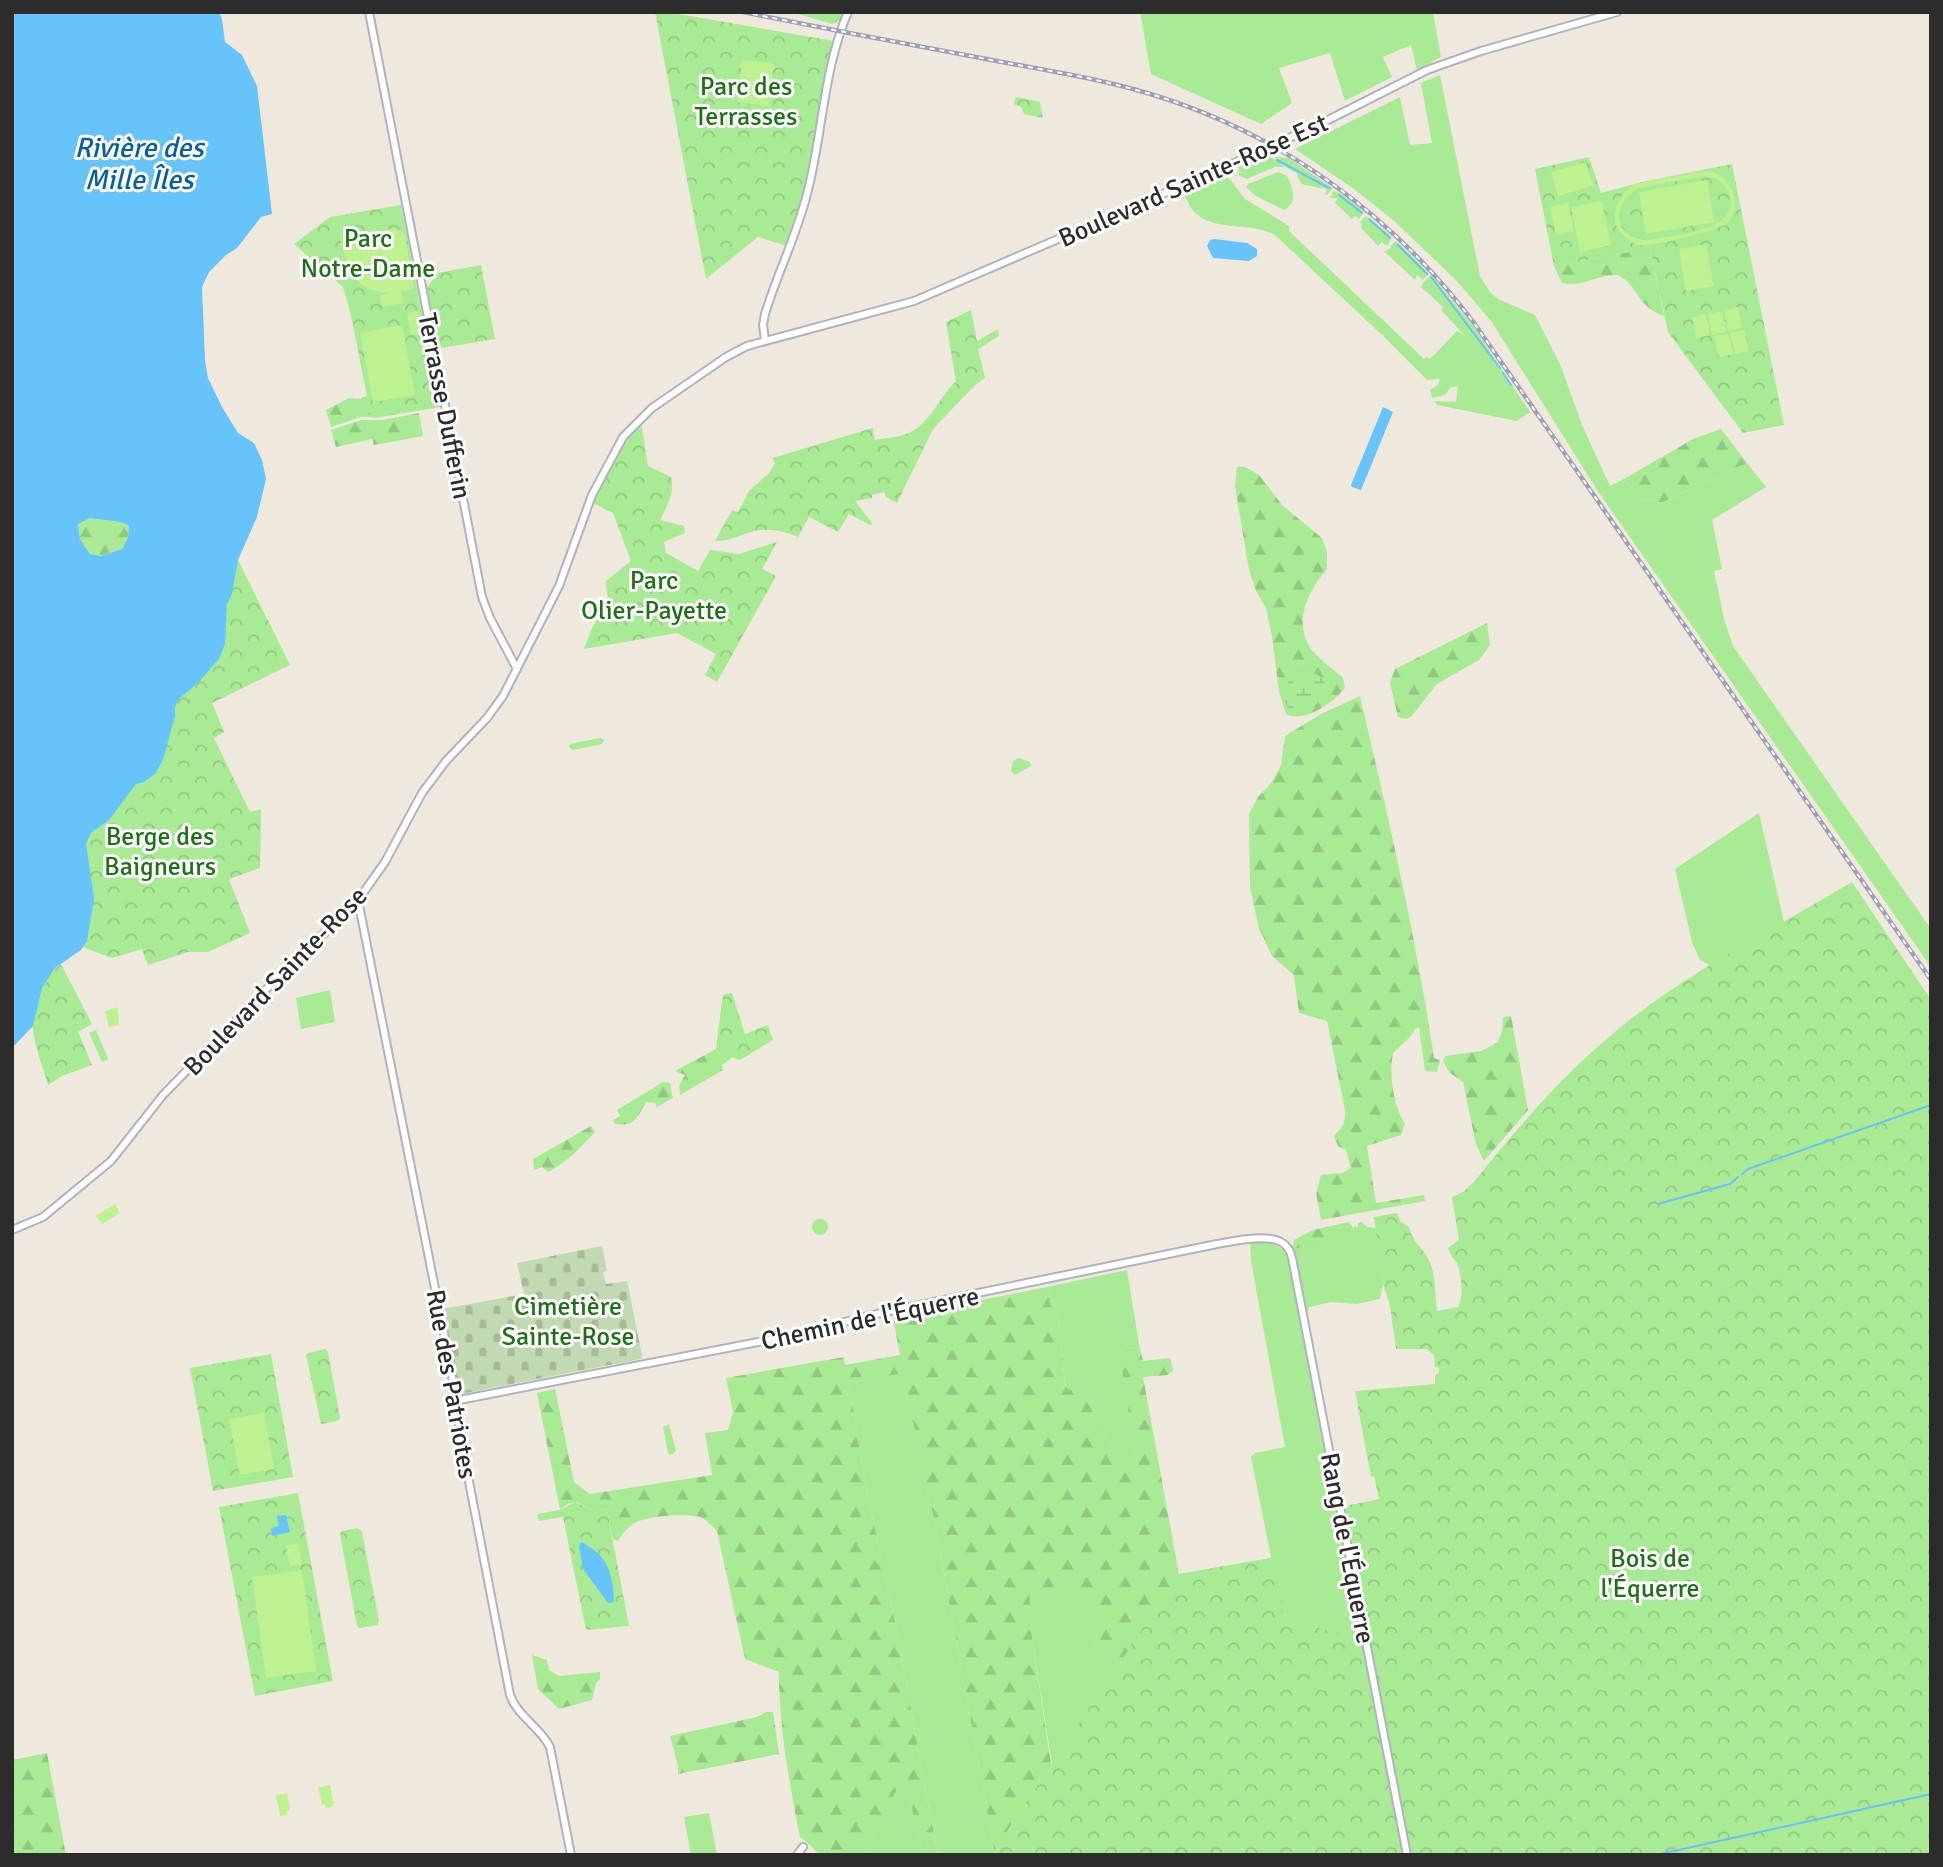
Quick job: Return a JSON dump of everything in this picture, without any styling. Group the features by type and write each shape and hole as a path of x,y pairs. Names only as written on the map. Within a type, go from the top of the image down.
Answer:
{"street":[{"name":"Terrasse Dufferin","path":"369,12 482,597 490,618 517,668"},
{"path":"765,340 764,318 807,195 817,150 827,80 839,34 848,12"},
{"name":"Boulevard Sainte-Rose Est","path":"765,340 920,299 1241,160 1427,70 1477,52 1617,12"},
{"name":"Boulevard Sainte-Rose","path":"12,1230 43,1217 111,1161 163,1095 280,975 358,900 385,862 422,793 446,761 490,715 517,668 559,586 594,491 622,437 651,409 725,357 738,349 765,340"},
{"name":"Rue des Patriotes","path":"358,900 451,1371 454,1401 509,1695 514,1705 544,1737 551,1749 571,1855"},
{"name":"Chemin de l'Équerre","path":"454,1401 781,1338 891,1310 1217,1244 1267,1238 1284,1243"},
{"name":"Rang de l'Équerre","path":"1284,1243 1290,1252 1294,1269 1407,1855"},
{"path":"797,1855 803,1847"}],"green space":[{"name":"Parc des Terrasses","path":"655,12 834,41 820,99 810,168 787,246 758,237 706,279"},
{"path":"791,12 843,12 840,20 832,24"},
{"path":"1140,12 1433,12 1441,57 1417,70 1411,45 1383,57 1392,77 1345,101 1330,53 1279,68 1292,103 1261,124 1151,74"},
{"path":"742,60 774,63 769,106 737,102"},
{"path":"1440,75 1480,276 1498,299 1535,315 1560,364 1582,425 1610,486 1624,479 1640,498 1661,503 1747,463 1766,487 1712,520 1722,569 1714,571 1733,646 1931,929 1931,967 1599,493 1491,321 1456,280 1393,220 1354,189 1295,149 1400,97 1410,145 1432,143 1421,83"},
{"path":"1016,97 1040,102 1043,118 1024,114 1021,107 1014,104"},
{"path":"1267,154 1284,167 1275,167 1247,179 1239,176 1239,167"},
{"path":"1275,157 1288,158 1333,188 1327,195 1323,187 1321,189 1302,184 1297,173 1276,162"},
{"path":"1589,157 1601,193 1732,164 1784,425 1743,433 1668,332 1650,248 1554,266 1535,169"},
{"path":"1586,162 1593,186 1558,196 1551,172"},
{"path":"1706,171 1715,173 1728,183 1735,199 1735,207 1727,223 1721,226 1670,241 1639,245 1619,231 1615,216 1623,194 1635,184","holes":["1705,176 1718,180 1725,187 1731,204 1727,214 1718,223 1690,233 1649,240 1637,239 1623,228 1620,220 1623,203 1639,188"]},
{"path":"1278,172 1287,176 1292,190 1293,199 1284,210 1256,196 1246,187"},
{"path":"1222,175 1228,177 1245,199 1289,226 1289,231 1424,359 1430,359 1457,331 1465,336 1442,311 1443,307 1420,286 1423,286 1430,276 1433,277 1473,326 1530,412 1517,421 1437,405 1434,401 1456,402 1458,386 1450,388 1445,395 1432,398 1430,390 1438,385 1440,379 1427,380 1384,334 1275,235 1263,230 1210,222 1199,216 1190,206 1184,191"},
{"path":"1707,180 1714,222 1646,234 1639,192"},
{"path":"1333,191 1345,196 1364,212 1359,219 1355,216 1352,219 1335,203 1337,199 1329,197"},
{"path":"1602,201 1611,245 1580,252 1571,207"},
{"path":"1568,203 1574,231 1556,235 1550,207"},
{"name":"Parc Notre-Dame","path":"401,205 440,407 375,418 371,417 343,287 294,244 330,217"},
{"path":"1366,216 1392,236 1387,246 1382,242 1378,246 1361,228 1360,222"},
{"path":"395,228 405,234 414,289 401,291 403,303 382,307 380,296 389,293 368,288 354,277 341,239"},
{"path":"1396,241 1427,271 1428,274 1423,280 1417,275 1415,280 1384,251"},
{"path":"1706,244 1714,286 1686,291 1679,249"},
{"path":"1650,248 1664,316 1648,307 1618,275 1569,284 1562,283 1554,266"},
{"name":"Parc Notre-Dame","path":"481,265 495,339 441,348 438,346 427,288 437,273"},
{"path":"1738,307 1742,328 1728,331 1724,310"},
{"name":"Parc Olier-Payette","path":"971,310 977,341 998,329 999,336 978,349 985,378 933,429 897,503 886,497 884,492 872,495 872,498 855,501 872,523 870,525 849,514 838,532 809,517 798,537 767,530 715,541 732,510 738,512 749,491 769,473 775,463 772,458 873,428 875,440 903,435 926,420 956,381 946,322"},
{"path":"418,311 422,333 411,335 407,313"},
{"path":"1722,311 1726,332 1712,335 1708,314"},
{"path":"1706,314 1710,335 1696,338 1692,317"},
{"path":"402,325 415,395 373,402 360,333"},
{"path":"1744,330 1749,351 1735,354 1730,333"},
{"path":"1728,334 1733,354 1719,357 1714,336"},
{"path":"367,396 371,417 361,417 331,427 326,410 349,398"},
{"path":"419,413 423,436 374,445 372,439 336,447 331,430 361,420 382,420"},
{"name":"Parc Olier-Payette","path":"641,422 648,466 671,477 671,494 660,520 684,526 685,533 664,542 666,553 698,571 710,550 739,554 777,542 762,569 776,576 717,682 705,675 716,654 677,633 584,649 608,600 606,581 631,561 613,513 593,503 619,450"},
{"path":"1721,429 1747,463 1661,503 1640,498 1624,479 1693,439"},
{"path":"1237,467 1245,467 1259,475 1283,506 1322,538 1327,552 1327,569 1310,595 1303,614 1304,634 1311,649 1343,678 1345,688 1326,705 1310,714 1286,714 1279,692 1266,608 1256,591 1249,570 1235,486"},
{"path":"90,518 116,521 129,526 128,538 122,549 101,556 90,554 80,539 78,523"},
{"name":"Berge des Baigneurs","path":"238,560 290,665 212,703 224,732 214,738 250,812 261,809 260,868 229,879 250,933 208,952 188,952 148,965 142,949 112,958 82,947 83,843"},
{"path":"1487,623 1490,645 1479,660 1437,684 1411,717 1398,717 1390,683 1395,669"},
{"path":"1301,671 1319,676 1327,691 1310,707 1301,712 1293,712 1288,708 1284,693 1292,677"},
{"path":"1360,696 1410,921 1434,1058 1440,1060 1437,1072 1425,1071 1419,1027 1393,1053 1393,1090 1405,1124 1401,1135 1367,1146 1376,1203 1424,1195 1425,1201 1321,1220 1316,1193 1321,1175 1342,1173 1351,1168 1346,1150 1338,1146 1334,1136 1343,1125 1345,1110 1327,1021 1299,1013 1294,975 1272,956 1259,928 1250,888 1249,814 1281,765 1285,736 1321,714"},
{"path":"600,738 604,740 602,744 573,750 569,747 570,744"},
{"path":"1019,758 1030,762 1031,766 1015,775 1011,771 1013,761"},
{"path":"1759,813 1792,957 1711,966 1700,960 1692,942 1675,869"},
{"name":"Bois de l'Équerre","path":"1852,882 1931,1000 1931,1855 991,1855 1179,1574 1271,1558 1284,1615 1369,1642 1344,1511 1350,1505 1379,1499 1374,1476 1371,1477 1355,1391 1435,1384 1435,1375 1439,1373 1439,1368 1435,1367 1434,1355 1427,1349 1396,1349 1390,1306 1383,1284 1374,1217 1397,1213 1429,1260 1437,1311 1458,1307 1461,1293 1460,1272 1448,1248 1459,1240 1452,1197 1473,1183 1546,1098 1585,1058 1627,1022 1709,966"},
{"path":"61,964 92,1024 78,1032 92,1065 62,1076 48,1085 35,1044 33,1022 36,1003 44,985"},
{"path":"330,990 335,1022 301,1029 296,998"},
{"path":"732,993 740,1060 733,1057 722,1065 723,1070 680,1095 679,1086 685,1075 675,1071 716,1049 723,995"},
{"path":"732,993 745,1034 768,1025 773,1040 740,1060 721,1053 717,1046 723,995"},
{"path":"118,1007 119,1025 109,1027 105,1011"},
{"path":"1511,1016 1528,1110 1484,1161 1476,1144 1463,1082 1449,1072 1443,1061 1445,1056 1481,1051 1497,1043 1502,1032 1503,1017"},
{"path":"96,1030 108,1059 102,1062 89,1033"},
{"path":"663,1082 670,1083 673,1098 657,1107 655,1103 646,1102 632,1122 615,1124 613,1120 620,1116 617,1110"},
{"path":"591,1126 595,1132 568,1159 548,1172 542,1167 534,1170 533,1159"},
{"path":"115,1204 120,1213 102,1224 96,1216"},
{"path":"820,1219 828,1227 820,1235 812,1227"},
{"path":"1349,1222 1354,1229 1346,1233 1341,1243 1320,1243 1293,1249 1294,1240 1313,1230"},
{"path":"1362,1222 1367,1227 1376,1228 1383,1284 1380,1299 1357,1304 1331,1302 1309,1307 1308,1313 1305,1313 1293,1249 1320,1243 1338,1243 1354,1226 1358,1227 1358,1223"},
{"path":"1266,1241 1284,1250 1289,1262 1363,1639 1321,1630 1282,1612 1251,1457 1255,1453 1285,1447 1251,1261 1250,1242"},
{"name":"Cimetière Sainte-Rose","path":"602,1246 607,1271 603,1272 606,1284 627,1281 641,1359 461,1394 442,1309 524,1294 517,1263"},
{"path":"1127,1270 1139,1344 1123,1345 1135,1453 1132,1459 1119,1459 1099,1426 1100,1414 1068,1389 1065,1383 1059,1321 1050,1304 1047,1287"},
{"path":"1047,1287 1050,1304 1059,1321 1065,1384 1068,1389 1092,1396 1100,1414 1099,1426 1119,1459 1132,1459 1135,1453 1119,1350 1123,1345 1139,1344 1143,1361 1170,1358 1173,1370 1168,1375 1143,1377 1179,1574 1271,1558 1284,1615 1355,1639 1363,1639 1404,1855 1389,1855 1390,1845 1382,1802 1353,1812 1339,1825 1337,1855 995,1855 934,1518 904,1373 849,1382 866,1488 899,1640 938,1855 924,1855 909,1794 896,1791 876,1826 865,1855 819,1855 800,1837 783,1734 779,1672 745,1659 717,1531 700,1517 665,1516 633,1524 618,1541 613,1539 607,1510 588,1508 577,1502 560,1510 537,1393 555,1389 574,1482 590,1494 712,1475 705,1433 728,1430 733,1412 726,1378 844,1357 845,1365 900,1355 893,1318","holes":["1081,1590 1091,1599 1095,1654 1104,1663 1181,1695 1211,1723 1249,1742 1267,1845 1242,1846 1195,1824 1166,1823 1142,1818 1061,1829 1032,1638 1029,1591"]},
{"path":"325,1349 328,1352 340,1418 321,1424 306,1355"},
{"path":"271,1354 293,1477 213,1491 190,1368"},
{"path":"905,1372 995,1855 938,1855 899,1640 866,1488 849,1382"},
{"path":"264,1413 274,1469 240,1475 229,1419"},
{"path":"669,1424 676,1451 671,1455 668,1453 663,1427"},
{"path":"298,1493 333,1681 255,1696 219,1507"},
{"path":"575,1502 588,1508 607,1510 629,1626 586,1630 563,1517 539,1521 537,1514 560,1510"},
{"path":"358,1528 362,1532 379,1621 377,1625 360,1628 357,1626 340,1534 342,1531"},
{"path":"298,1544 302,1565 290,1566 286,1546"},
{"path":"302,1570 316,1671 266,1678 252,1577"},
{"path":"1028,1590 1081,1590 1092,1599 1095,1654 1181,1695 1061,1821 1032,1638"},
{"path":"532,1655 547,1660 549,1670 559,1676 600,1672 592,1700 559,1709 538,1689"},
{"path":"773,1712 779,1754 678,1774 670,1736 757,1717"},
{"path":"47,1753 66,1855 12,1855 12,1760"},
{"path":"330,1785 334,1806 326,1808 325,1804 322,1805 318,1787"},
{"path":"895,1791 909,1793 924,1855 865,1855 876,1826"},
{"path":"287,1793 290,1810 287,1815 280,1816 276,1795"},
{"path":"709,1813 717,1855 691,1855 684,1817"}],"water":[{"name":"Rivière des Mille Îles","path":"12,12 219,12 225,42 242,55 257,86 272,214 261,217 237,248 209,272 202,287 205,360 208,378 222,407 238,433 254,443 262,460 266,479 257,517 238,560 232,594 227,604 225,644 219,659 199,682 179,699 163,760 155,774 136,784 109,820 92,832 86,843 94,899 87,941 81,950 55,968 42,988 33,1026 12,1048","holes":["90,518 116,521 129,526 128,538 122,549 101,556 90,554 80,539 78,524"]},
{"path":"1210,240 1247,243 1257,249 1257,256 1249,261 1213,258 1207,246"},
{"path":"1383,407 1393,412 1361,490 1351,485"},
{"path":"286,1515 290,1532 272,1536 271,1528 279,1526 277,1516"},
{"path":"581,1542 597,1553 607,1566 614,1602 608,1603 583,1569 579,1546"}],"waterway":[{"path":"1277,160 1329,188"},
{"path":"1339,195 1362,213"},
{"path":"1369,219 1390,238"},
{"path":"1398,245 1427,274"},
{"path":"1431,277 1500,368"},
{"path":"1503,373 1511,385"},
{"path":"1742,1174 1748,1169 1931,1105"},
{"path":"1658,1204 1730,1184 1738,1177"},
{"path":"1656,1855 1931,1794"}],"railway":[{"path":"743,12 1106,82 1147,93 1242,130 1287,154 1369,213 1442,283 1474,323 1931,980"}]}
